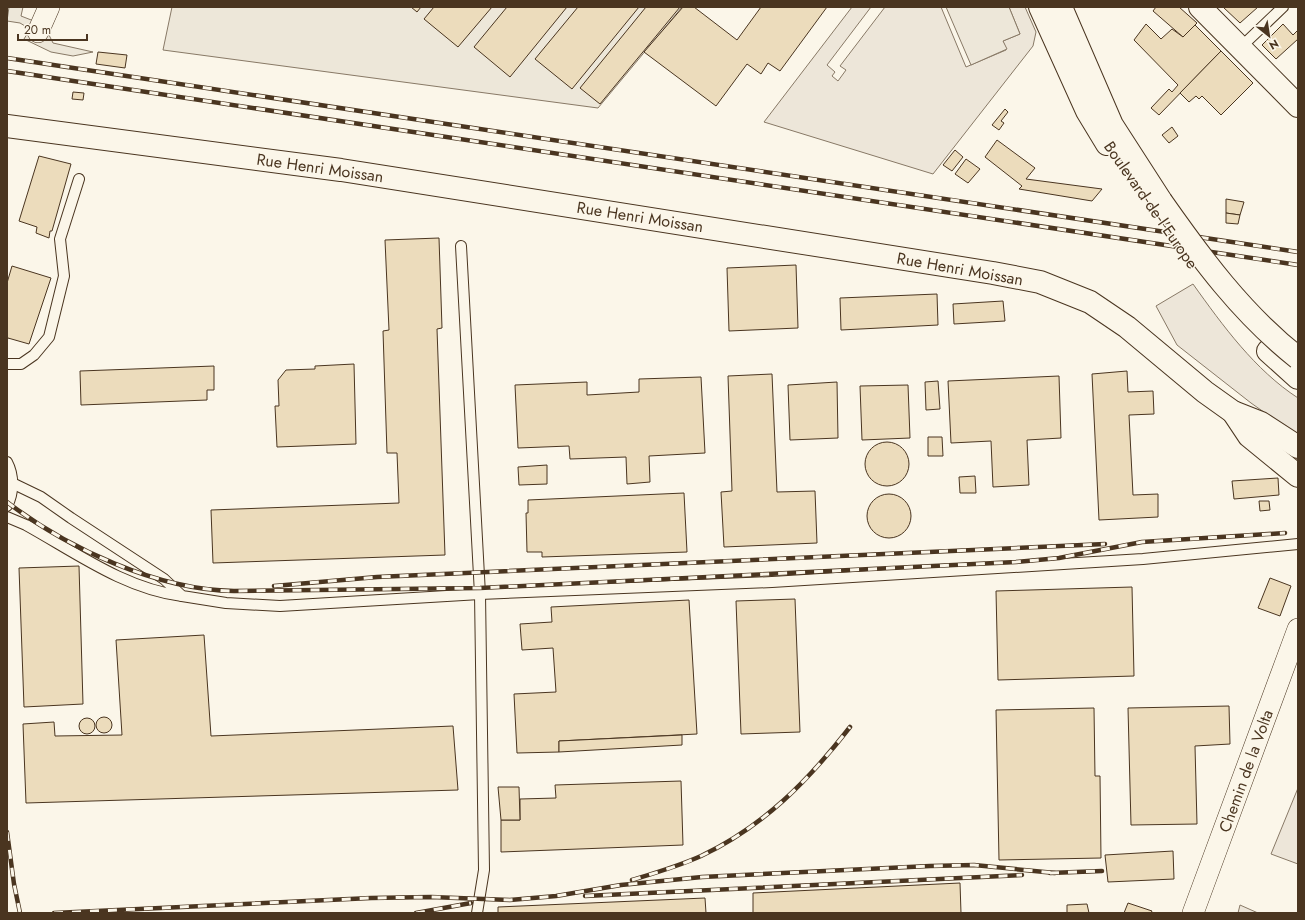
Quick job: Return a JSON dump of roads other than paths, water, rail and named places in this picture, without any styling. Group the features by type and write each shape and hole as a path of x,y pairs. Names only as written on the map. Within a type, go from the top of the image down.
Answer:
{"street":[{"path":"38,32 49,7"},
{"name":"Boulevard de l'Europe","path":"1040,7 1087,111 1100,133 1223,285 1252,317 1279,343 1298,358"},
{"name":"Boulevard de l'Europe","path":"1061,7 1112,125 1153,199 1194,268 1226,306 1268,351 1298,378"},
{"path":"1200,7 1298,106"},
{"name":"Rue Henri Moissan","path":"7,126 341,170 993,273 1029,280 1072,294 1108,312 1205,392 1233,412 1261,423 1298,447"},
{"name":"Rue Henri Moissan","path":"1233,412 1249,436 1298,476"},
{"name":"Chemin de la Volta","path":"1193,913 1298,629"}],"lane":[{"path":"1241,47 1283,7"},
{"path":"7,364 21,364 34,355 48,337 64,276 60,239 79,179"},
{"path":"461,246 480,594 484,870 477,913"},
{"path":"7,462 12,483 11,497 7,506"},
{"path":"12,483 41,497 164,579 182,596"},
{"path":"7,517 26,525 135,584 160,594 226,603 280,606 480,594 772,582 1143,558 1298,544"}],"railway":[{"path":"7,58 1298,252"},
{"path":"7,71 1298,265"},
{"path":"7,502 31,519 85,550 144,575 205,589 234,591 480,588 1016,562 1059,558 1142,542 1285,533"},
{"path":"274,586 377,577 1105,544"},
{"path":"632,880 676,866 701,856 745,831 765,816 801,784 850,727"},
{"path":"7,832 14,884 20,913"},
{"path":"54,913 371,898 431,897 510,900 556,896 621,885 702,877 930,866 974,865 1055,873"},
{"path":"1050,873 1102,871"},
{"path":"585,896 1022,875"},
{"path":"416,913 471,903"}]}
